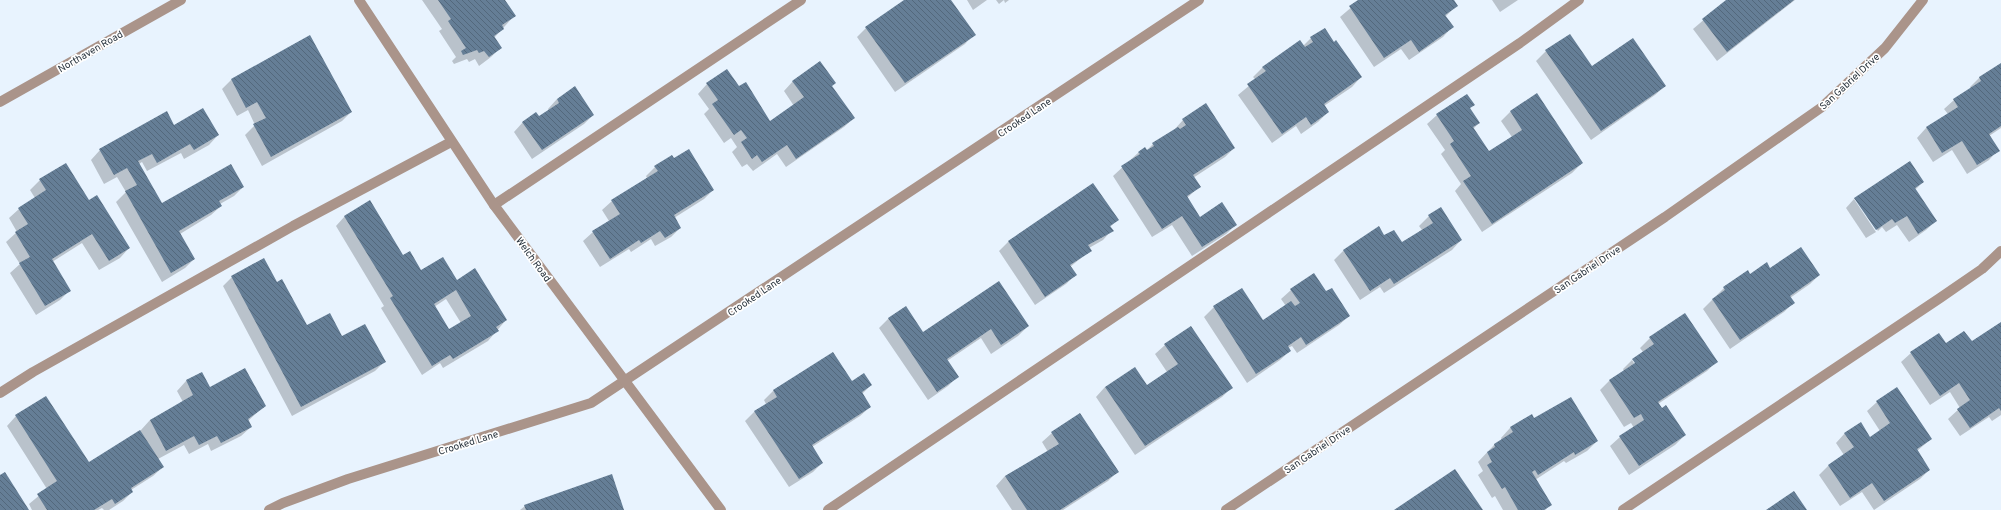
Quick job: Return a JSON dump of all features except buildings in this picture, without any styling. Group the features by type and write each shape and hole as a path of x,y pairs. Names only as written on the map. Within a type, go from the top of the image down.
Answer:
{"street":[{"name":"Northaven Road","path":"0,102 181,0"},
{"name":"Welch Road","path":"359,0 494,205 624,382 721,510"},
{"path":"494,205 801,0"},
{"name":"Crooked Lane","path":"269,510 348,479 591,403 1199,0"},
{"path":"828,510 1513,47 1579,0"},
{"name":"San Gabriel Drive","path":"1226,510 1658,222 1822,107 1885,48 1923,0"},
{"path":"0,392 293,226 452,142"},
{"path":"1623,510 1940,298 1982,269 2001,251"}]}
